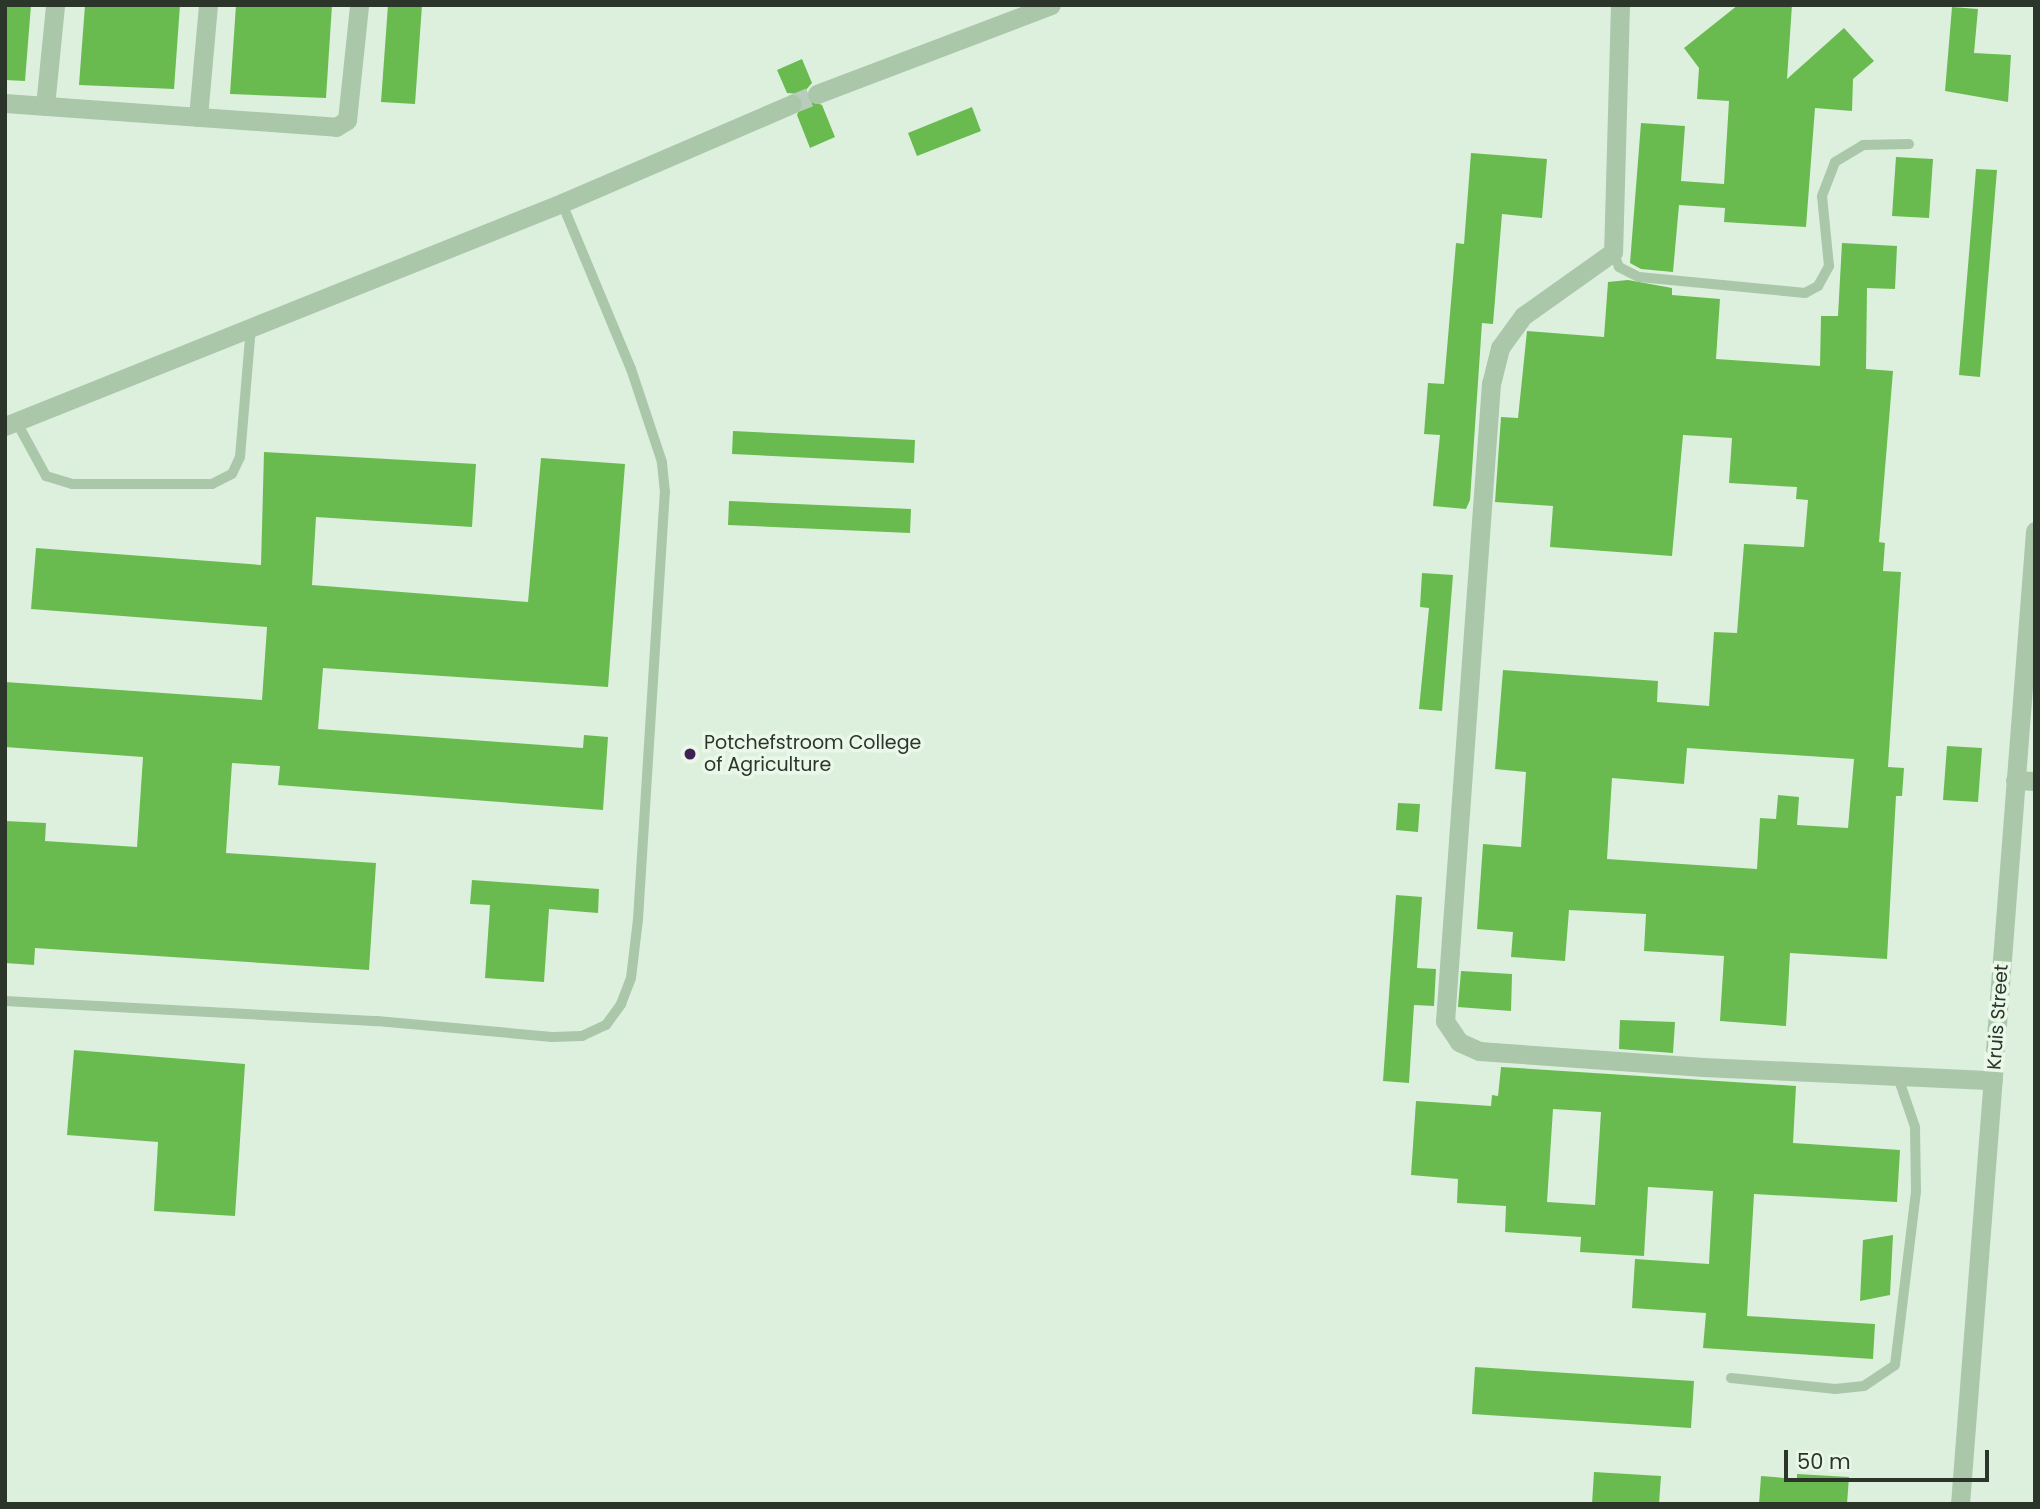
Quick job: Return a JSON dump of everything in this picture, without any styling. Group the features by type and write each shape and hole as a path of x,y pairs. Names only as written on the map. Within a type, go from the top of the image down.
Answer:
{"street":[{"path":"45,106 55,5"},
{"path":"198,117 208,5"},
{"path":"5,103 336,127 347,120 359,5"},
{"path":"817,94 1051,5"},
{"path":"1620,5 1612,252 1523,316 1500,348 1491,383 1444,996 1445,1021 1459,1042 1479,1051 1898,1077 1993,1080"},
{"path":"10,424 251,325 562,204 792,104"},
{"name":"Kruis Street","path":"1960,1504 1993,1080 2025,780 2035,531"}],"lane":[{"path":"1612,252 1619,267 1639,277 1805,293 1818,286 1829,266 1822,196 1835,162 1863,145 1909,144"},
{"path":"5,1001 377,1021 552,1037 582,1035 606,1025 621,1004 631,978 638,919 665,492 662,462 631,369 562,204"},
{"path":"10,424 46,476 72,484 212,484 232,474 240,457 251,325"},
{"path":"1731,1378 1835,1389 1871,1383 1895,1365 1916,1191 1915,1127 1898,1077"}],"building":[{"path":"5,5 31,5 25,81 5,80"},
{"path":"85,5 180,5 174,89 79,85"},
{"path":"236,5 332,5 326,98 230,94"},
{"path":"388,5 422,5 415,104 381,102"},
{"path":"1738,5 1792,5 1787,79 1844,28 1874,61 1853,79 1852,111 1815,108 1806,227 1724,222 1725,208 1679,205 1673,272 1641,269 1630,263 1641,123 1685,126 1681,181 1724,184 1729,101 1697,99 1699,68 1684,48"},
{"path":"1952,7 1978,9 1974,53 2011,55 2008,102 1945,91"},
{"path":"802,59 812,83 805,91 806,99 822,105 835,137 810,148 797,115 803,100 799,94 787,93 777,70"},
{"path":"972,107 981,131 917,156 908,133"},
{"path":"1471,153 1547,159 1542,218 1502,214 1493,324 1482,323 1470,500 1466,509 1433,506 1440,435 1424,434 1428,383 1444,384 1456,243 1464,244"},
{"path":"1896,157 1933,159 1929,218 1892,216"},
{"path":"1976,169 1997,170 1980,377 1959,375"},
{"path":"1842,243 1897,246 1895,289 1867,288 1866,369 1893,371 1879,542 1885,543 1883,571 1901,572 1888,767 1904,768 1902,796 1896,796 1887,959 1790,953 1786,1026 1720,1021 1724,956 1644,951 1646,914 1569,910 1565,961 1511,957 1513,932 1477,929 1483,844 1521,847 1526,772 1495,769 1503,670 1658,681 1657,702 1709,706 1714,632 1737,633 1744,544 1804,547 1808,500 1796,499 1797,487 1729,483 1732,438 1683,435 1672,556 1550,547 1553,506 1495,502 1501,417 1518,418 1527,331 1604,337 1608,282 1628,280 1672,288 1672,295 1720,299 1716,359 1820,366 1821,316 1838,316","holes":["1687,748 1854,759 1848,828 1797,825 1799,797 1778,795 1776,819 1760,818 1757,869 1607,859 1612,778 1684,784"]},
{"path":"733,431 915,440 914,463 732,454"},
{"path":"264,452 476,464 472,527 316,517 312,585 528,602 541,458 625,464 608,687 323,668 318,729 583,748 584,735 608,737 603,810 278,785 280,766 232,763 226,853 376,863 369,970 35,948 34,965 5,963 5,821 46,823 45,841 137,847 143,757 5,747 5,682 262,700 267,627 31,609 36,548 261,565"},
{"path":"729,501 911,509 910,533 728,525"},
{"path":"1422,573 1453,575 1442,711 1419,709 1429,608 1420,607"},
{"path":"1947,746 1982,748 1978,802 1943,800"},
{"path":"1398,803 1420,804 1418,832 1396,830"},
{"path":"472,880 599,889 598,913 549,909 544,982 485,978 490,905 470,904"},
{"path":"1396,895 1422,897 1417,968 1436,969 1434,1006 1414,1005 1409,1083 1383,1081"},
{"path":"1461,971 1512,974 1511,1011 1458,1007"},
{"path":"1620,1020 1675,1022 1673,1053 1619,1049"},
{"path":"74,1050 245,1064 235,1216 154,1211 158,1142 67,1135"},
{"path":"1501,1067 1796,1086 1793,1143 1900,1150 1897,1202 1754,1194 1747,1316 1875,1324 1873,1359 1703,1348 1706,1313 1632,1308 1635,1259 1709,1264 1713,1191 1648,1187 1644,1256 1580,1252 1581,1237 1505,1232 1506,1206 1457,1203 1458,1179 1411,1175 1416,1101 1491,1106 1492,1095 1498,1096","holes":["1553,1109 1601,1112 1595,1205 1547,1202"]},
{"path":"1893,1235 1890,1295 1860,1301 1863,1240"},
{"path":"1475,1367 1694,1381 1691,1428 1472,1414"},
{"path":"1594,1472 1661,1476 1659,1504 1592,1504"},
{"path":"1797,1474 1849,1477 1847,1504 1759,1504 1761,1476 1797,1479"}],"tunnel":[{"path":"792,104 817,94"}],"place":[{"name":"Potchefstroom College of Agriculture","path":"690,754"}]}
